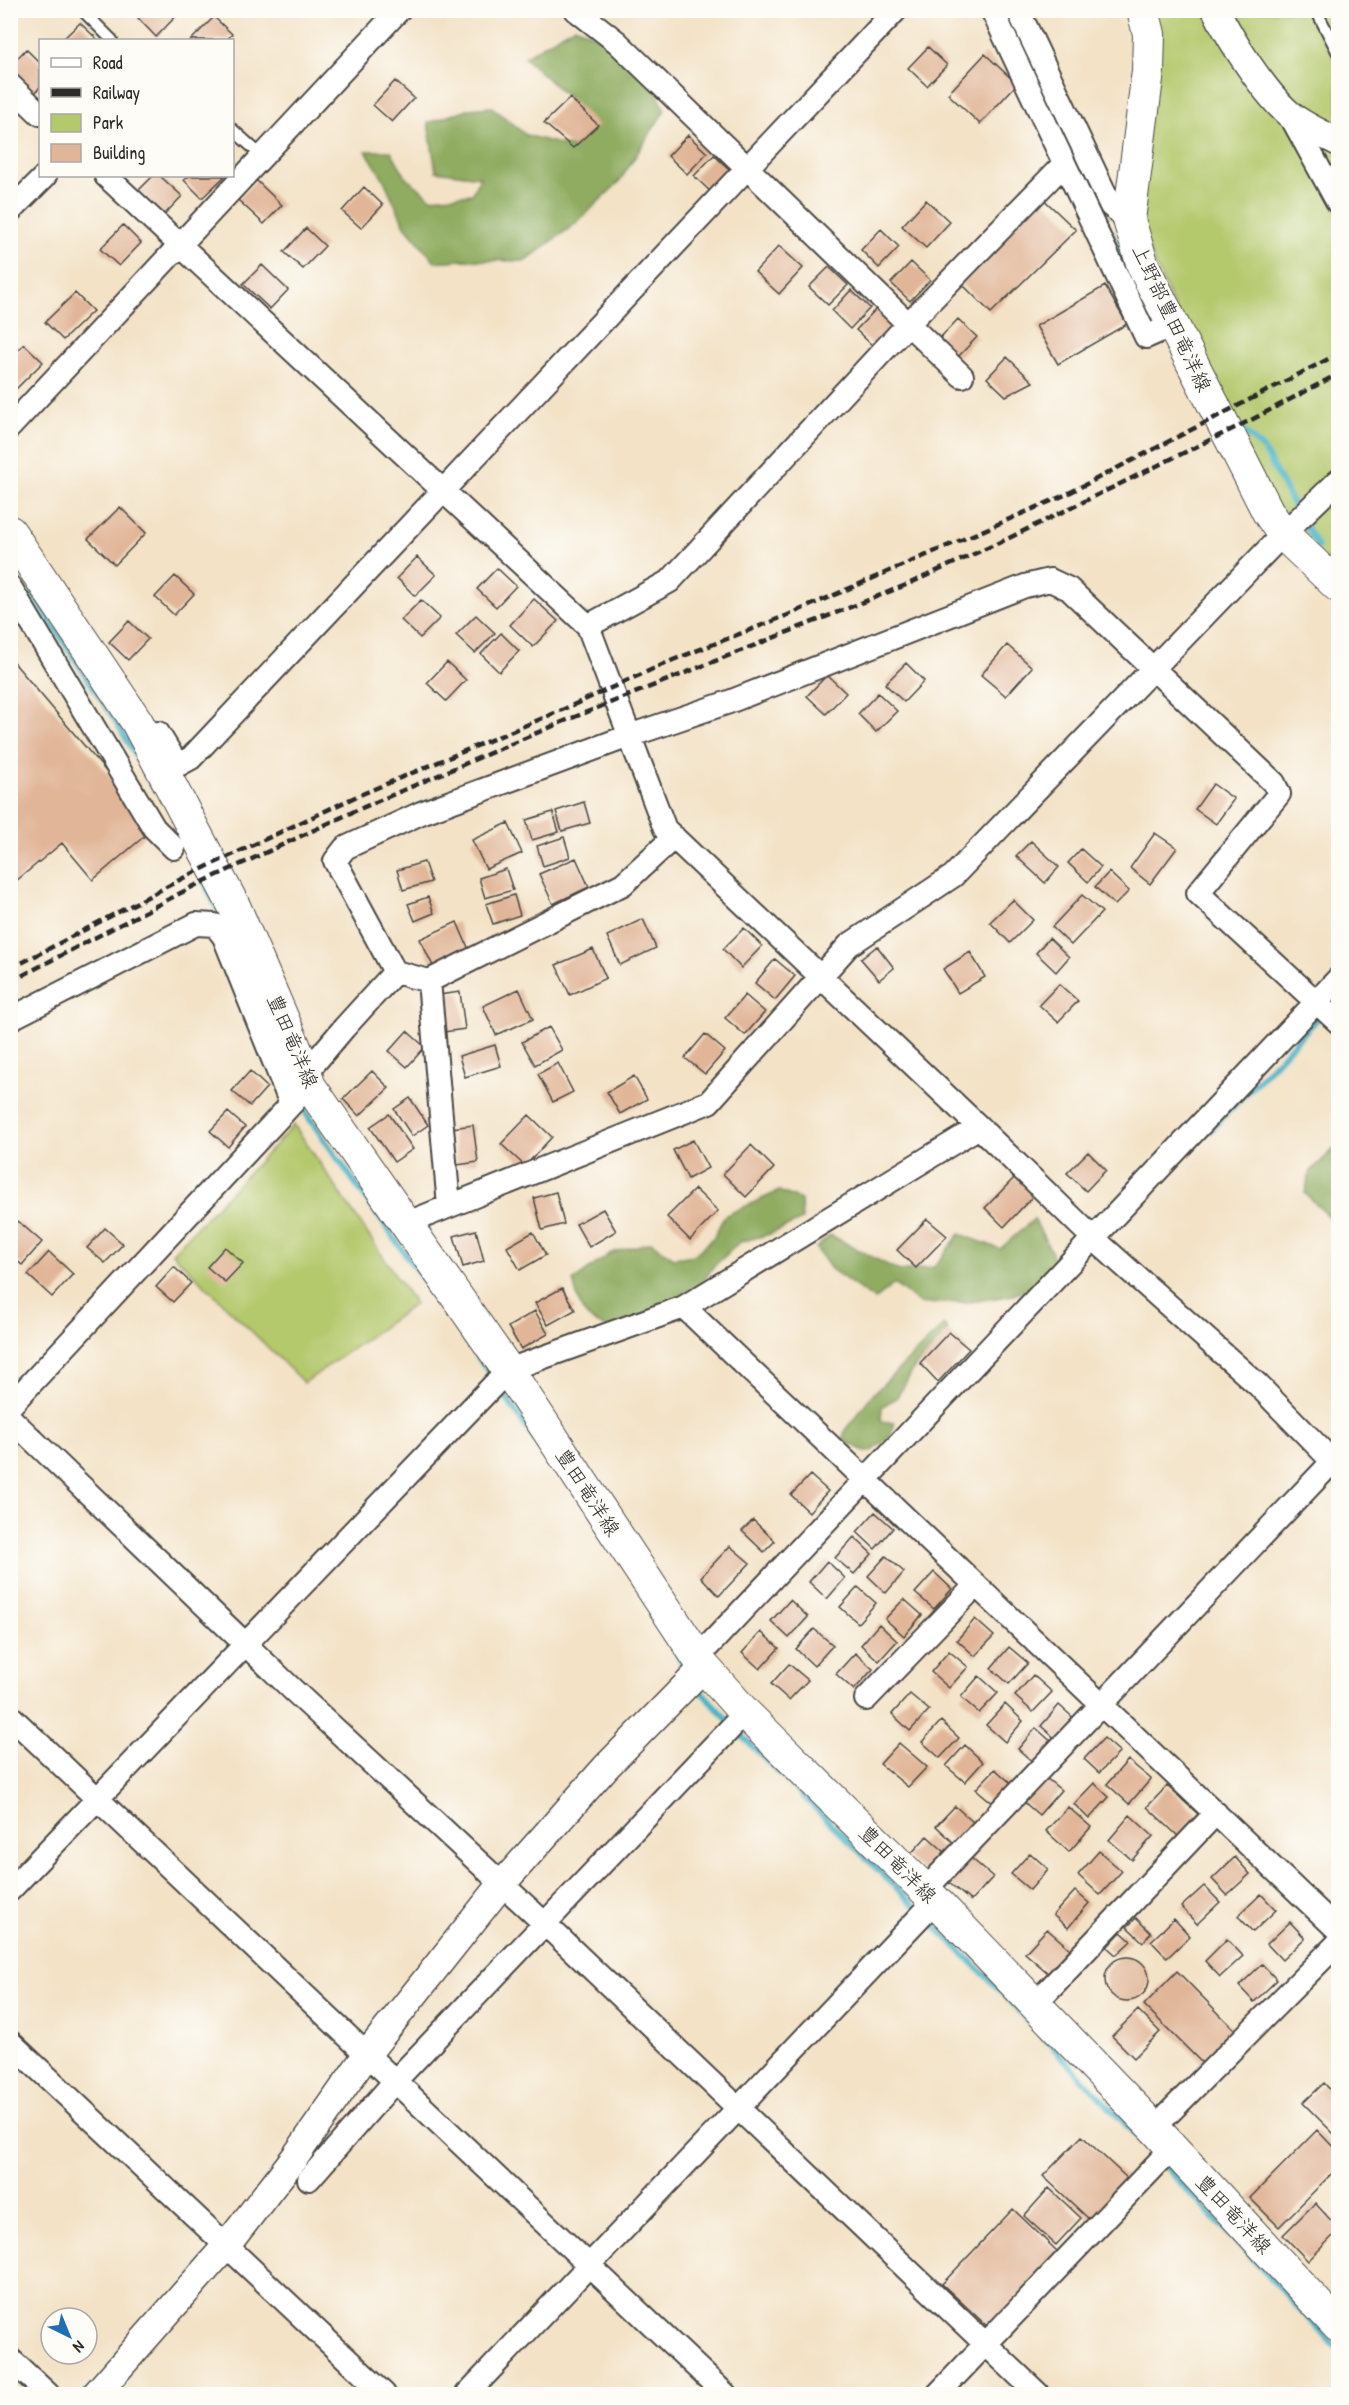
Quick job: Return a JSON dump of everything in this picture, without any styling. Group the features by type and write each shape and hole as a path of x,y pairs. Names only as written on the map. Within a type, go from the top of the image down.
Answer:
{"main road":[{"name":"上野部豊田竜洋線","path":"1143,10 1149,34 1148,71 1129,220 1143,266 1268,512 1283,534 1338,586"},
{"name":"豊田竜洋線","path":"10,532 137,722 235,908 302,1088 405,1224 508,1370 701,1662 746,1713 930,1895 1035,2004 1338,2326"}],"street":[{"path":"10,427 399,10"},
{"path":"576,10 617,42 962,376"},
{"path":"117,691 130,686 172,756 180,764 191,758 896,10"},
{"path":"992,10 1146,337 1173,325"},
{"path":"1018,10 1111,206 1129,220"},
{"path":"1216,10 1229,36 1274,98 1290,116 1338,202"},
{"path":"10,85 39,113"},
{"path":"1290,116 1338,142"},
{"path":"588,626 670,581 908,324 1065,164"},
{"path":"10,211 44,177"},
{"path":"107,177 588,626 665,829 979,1126 1093,1238 1258,1385 1337,1461 1100,1704 739,2109 467,2394"},
{"path":"405,1224 709,1102 849,945 953,876 1283,534 1338,481"},
{"path":"674,837 623,884 429,981 395,972 335,861 345,848 421,813 629,735 729,702 1025,586 1050,580 1069,589 1274,783 1279,794 1198,892 1338,1022"},
{"path":"10,587 154,828 174,848"},
{"path":"10,1019 196,924 215,925 224,937 302,1088"},
{"path":"10,1406 302,1088 344,1028 395,972"},
{"path":"96,2394 227,2245 295,2157 367,2054 502,1884 865,1479 1338,979"},
{"path":"429,981 449,1206"},
{"path":"10,1890 508,1370 684,1307 979,1126"},
{"path":"684,1307 1338,1930"},
{"path":"10,1418 245,1644 544,1923 1038,2394"},
{"path":"866,1698 976,1585"},
{"path":"309,2179 395,2081 746,1713"},
{"path":"10,1716 725,2394"},
{"path":"1035,2004 1216,1813"},
{"path":"938,2394 986,2344 1163,2138 1338,1942"},
{"path":"10,2042 384,2394"},
{"path":"10,2359 48,2394"}],"lane":[{"path":"82,10 111,39"},
{"path":"1316,10 1338,53"},
{"path":"234,131 262,156"}],"green space":[{"path":"1133,11 1338,11 1338,586 1257,491 1130,208 1149,34"},
{"path":"575,26 619,48 646,69 665,110 619,182 574,225 525,261 435,262 405,226 383,178 366,151 391,151 406,177 431,198 472,194 480,177 436,171 428,123 468,109 492,107 526,135 573,148 590,131 589,117 524,57"},
{"path":"294,1125 415,1304 304,1383 172,1253"},
{"path":"1338,1145 1338,1239 1330,1218 1305,1193 1310,1172"},
{"path":"779,1191 801,1200 802,1220 770,1234 740,1242 712,1268 704,1281 682,1298 614,1331 584,1314 573,1281 611,1253 651,1242 674,1258 694,1255 714,1237 724,1216"},
{"path":"1034,1219 1060,1273 1014,1295 970,1302 920,1304 894,1284 875,1300 831,1269 816,1248 830,1235 899,1271 934,1267 960,1234 1000,1249"},
{"path":"944,1325 948,1330 915,1367 897,1397 882,1407 881,1421 895,1423 890,1437 871,1452 843,1440 845,1430 872,1395"}],"building":[{"path":"145,10 182,10 156,37 138,18"},
{"path":"214,17 232,34 228,39 192,39"},
{"path":"80,23 97,39 63,39"},
{"path":"928,47 947,65 927,86 908,68"},
{"path":"26,49 39,62 39,88 35,93 10,70 10,66"},
{"path":"985,54 1017,84 980,124 948,94"},
{"path":"395,81 414,98 392,122 373,105"},
{"path":"570,98 598,125 573,148 544,123"},
{"path":"688,135 707,153 687,174 668,156"},
{"path":"714,155 733,173 713,194 694,176"},
{"path":"152,177 161,177 182,196 164,215 138,191"},
{"path":"188,177 224,177 202,198 184,180"},
{"path":"256,180 282,205 264,224 238,200"},
{"path":"364,187 383,205 361,228 342,211"},
{"path":"1037,193 1076,230 991,313 961,283"},
{"path":"926,200 950,222 926,248 902,226"},
{"path":"123,225 141,243 119,266 100,249"},
{"path":"306,228 325,246 303,269 284,252"},
{"path":"881,229 899,247 879,268 861,250"},
{"path":"779,246 803,268 779,294 755,272"},
{"path":"911,262 930,280 910,301 891,283"},
{"path":"262,265 288,290 270,309 243,284"},
{"path":"829,267 848,285 828,305 809,287"},
{"path":"1105,286 1127,324 1058,364 1036,326"},
{"path":"851,290 870,308 850,329 832,311"},
{"path":"75,293 93,311 63,340 45,322"},
{"path":"876,309 895,327 875,348 856,330"},
{"path":"958,319 977,337 957,358 938,340"},
{"path":"24,344 43,362 13,392 10,390 10,358"},
{"path":"1007,357 1033,382 1006,396 987,378"},
{"path":"120,507 146,533 115,565 88,539"},
{"path":"417,557 436,575 415,596 397,578"},
{"path":"497,568 516,586 496,607 477,589"},
{"path":"175,576 194,594 174,615 155,597"},
{"path":"534,599 558,621 533,647 510,625"},
{"path":"421,600 440,618 420,638 401,620"},
{"path":"476,615 495,633 475,653 456,635"},
{"path":"129,621 148,639 128,660 109,642"},
{"path":"501,633 519,651 499,672 481,654"},
{"path":"1007,645 1032,667 1006,696 981,675"},
{"path":"10,658 154,828 93,880 62,843 10,886"},
{"path":"447,662 466,680 446,701 427,683"},
{"path":"906,663 924,681 904,702 885,684"},
{"path":"827,675 846,693 826,714 807,696"},
{"path":"878,693 897,711 876,732 858,714"},
{"path":"1213,784 1234,799 1216,824 1195,809"},
{"path":"584,802 590,823 562,831 556,811"},
{"path":"553,812 559,832 532,840 526,820"},
{"path":"508,823 522,853 486,869 472,840"},
{"path":"1155,833 1177,848 1150,884 1130,868"},
{"path":"564,837 570,857 543,866 537,846"},
{"path":"1031,841 1059,867 1045,883 1016,856"},
{"path":"1081,849 1101,867 1088,882 1068,863"},
{"path":"576,858 589,887 553,904 539,874"},
{"path":"424,862 431,882 403,890 397,870"},
{"path":"506,869 513,890 485,898 479,878"},
{"path":"1109,872 1129,891 1115,905 1095,887"},
{"path":"514,895 520,915 493,924 486,904"},
{"path":"1082,895 1102,912 1071,945 1052,927"},
{"path":"428,897 434,913 415,921 408,904"},
{"path":"1013,900 1033,920 1010,943 990,922"},
{"path":"643,919 656,948 620,965 607,936"},
{"path":"457,922 470,952 434,968 420,939"},
{"path":"744,928 762,946 741,968 723,949"},
{"path":"1049,938 1069,957 1056,972 1036,953"},
{"path":"877,946 894,968 879,980 861,959"},
{"path":"593,949 606,978 570,995 556,965"},
{"path":"970,952 985,977 958,993 943,969"},
{"path":"775,959 795,976 775,1000 755,983"},
{"path":"1059,984 1078,1001 1058,1022 1039,1005"},
{"path":"519,989 533,1019 496,1035 483,1006"},
{"path":"460,992 465,1029 444,1032 439,995"},
{"path":"745,995 765,1012 745,1035 725,1018"},
{"path":"549,1027 562,1050 535,1065 522,1042"},
{"path":"407,1031 425,1047 407,1067 389,1051"},
{"path":"705,1034 725,1051 705,1074 685,1058"},
{"path":"495,1045 501,1066 465,1077 459,1056"},
{"path":"558,1063 573,1092 553,1102 538,1074"},
{"path":"250,1071 267,1087 250,1106 232,1091"},
{"path":"372,1071 389,1088 359,1116 343,1099"},
{"path":"634,1076 647,1099 620,1114 607,1092"},
{"path":"410,1098 428,1125 412,1136 394,1109"},
{"path":"228,1112 245,1127 228,1147 210,1131"},
{"path":"389,1114 413,1149 394,1162 370,1127"},
{"path":"529,1115 552,1137 525,1166 501,1144"},
{"path":"473,1125 478,1162 457,1165 452,1128"},
{"path":"693,1140 708,1168 688,1179 673,1150"},
{"path":"751,1145 774,1168 746,1197 723,1174"},
{"path":"1088,1152 1106,1170 1086,1191 1067,1173"},
{"path":"1015,1177 1035,1194 1004,1227 985,1208"},
{"path":"695,1189 718,1211 690,1240 667,1217"},
{"path":"556,1192 564,1224 542,1230 534,1198"},
{"path":"603,1209 616,1231 589,1247 576,1224"},
{"path":"927,1219 947,1236 916,1268 897,1250"},
{"path":"18,1221 42,1242 22,1265 10,1255 10,1229"},
{"path":"105,1228 123,1244 105,1263 87,1248"},
{"path":"476,1230 484,1261 463,1267 454,1236"},
{"path":"533,1232 546,1255 520,1270 507,1247"},
{"path":"225,1247 243,1263 225,1282 207,1267"},
{"path":"49,1252 73,1274 52,1297 28,1275"},
{"path":"174,1267 191,1283 173,1302 156,1287"},
{"path":"562,1288 575,1310 548,1325 535,1303"},
{"path":"535,1311 548,1334 521,1349 508,1327"},
{"path":"949,1332 969,1349 938,1382 920,1363"},
{"path":"810,1475 828,1491 809,1512 791,1495"},
{"path":"875,1512 893,1528 875,1549 857,1532"},
{"path":"753,1520 775,1541 764,1552 742,1531"},
{"path":"854,1537 872,1554 854,1574 835,1558"},
{"path":"730,1546 750,1563 719,1596 701,1577"},
{"path":"886,1556 904,1572 886,1593 868,1576"},
{"path":"827,1561 845,1578 827,1599 809,1582"},
{"path":"934,1572 952,1589 934,1609 915,1593"},
{"path":"858,1587 876,1603 858,1623 840,1607"},
{"path":"904,1599 922,1615 904,1636 885,1619"},
{"path":"790,1600 808,1617 789,1638 771,1621"},
{"path":"975,1619 994,1636 975,1656 957,1640"},
{"path":"879,1624 897,1641 879,1661 861,1645"},
{"path":"814,1629 833,1645 814,1666 796,1649"},
{"path":"761,1632 779,1648 760,1669 742,1653"},
{"path":"1009,1647 1028,1663 1009,1684 991,1668"},
{"path":"949,1651 968,1667 949,1688 931,1672"},
{"path":"855,1653 873,1669 854,1690 836,1674"},
{"path":"789,1664 808,1680 789,1700 771,1684"},
{"path":"1033,1675 1052,1692 1033,1712 1015,1696"},
{"path":"979,1676 998,1693 979,1713 961,1697"},
{"path":"910,1694 929,1710 910,1731 892,1714"},
{"path":"1005,1704 1023,1721 1005,1742 986,1725"},
{"path":"1059,1705 1077,1721 1059,1742 1041,1726"},
{"path":"941,1721 959,1738 940,1758 922,1742"},
{"path":"1036,1728 1055,1745 1036,1765 1018,1749"},
{"path":"1104,1738 1120,1752 1099,1773 1084,1759"},
{"path":"899,1743 927,1767 908,1787 880,1764"},
{"path":"965,1745 983,1762 965,1782 946,1766"},
{"path":"1128,1760 1151,1779 1129,1804 1107,1784"},
{"path":"995,1769 1013,1785 995,1805 976,1789"},
{"path":"1046,1778 1061,1790 1039,1815 1024,1802"},
{"path":"1094,1783 1109,1797 1089,1819 1074,1804"},
{"path":"1167,1786 1198,1814 1178,1836 1147,1807"},
{"path":"955,1806 973,1822 954,1843 936,1826"},
{"path":"1068,1807 1091,1827 1069,1852 1046,1831"},
{"path":"1130,1815 1153,1836 1132,1860 1109,1840"},
{"path":"927,1836 945,1852 926,1873 908,1857"},
{"path":"1099,1851 1122,1871 1100,1895 1078,1875"},
{"path":"1030,1853 1048,1869 1030,1890 1011,1874"},
{"path":"970,1857 993,1877 971,1901 948,1882"},
{"path":"1235,1857 1250,1874 1227,1895 1212,1879"},
{"path":"1204,1886 1220,1902 1197,1924 1181,1907"},
{"path":"1075,1891 1089,1903 1068,1928 1053,1915"},
{"path":"1261,1894 1276,1910 1253,1932 1238,1916"},
{"path":"1136,1918 1151,1933 1143,1942 1127,1927"},
{"path":"1174,1919 1190,1936 1167,1958 1151,1941"},
{"path":"1290,1922 1305,1938 1282,1960 1267,1944"},
{"path":"1047,1929 1070,1949 1048,1973 1025,1953"},
{"path":"1121,1932 1131,1941 1116,1955 1107,1947"},
{"path":"1227,1939 1243,1956 1220,1977 1205,1961"},
{"path":"1127,1957 1143,1963 1149,1979 1143,1995 1127,2001 1111,1995 1105,1979 1111,1963"},
{"path":"1262,1964 1277,1980 1254,2002 1239,1986"},
{"path":"1177,1971 1236,2031 1203,2064 1144,2005"},
{"path":"1138,2010 1160,2032 1134,2058 1112,2036"},
{"path":"1324,2083 1338,2098 1338,2138 1303,2103"},
{"path":"1317,2130 1338,2152 1338,2167 1279,2227 1250,2198"},
{"path":"1082,2136 1128,2179 1090,2220 1043,2176"},
{"path":"1049,2188 1081,2218 1056,2245 1024,2216"},
{"path":"1315,2203 1338,2228 1338,2231 1308,2261 1283,2235"},
{"path":"1013,2209 1059,2253 988,2327 942,2284"}],"waterway":[{"path":"1088,188 1127,265"},
{"path":"1241,428 1264,450 1298,514"},
{"path":"1303,522 1318,547"},
{"path":"32,593 120,728 154,788"},
{"path":"204,882 223,921"},
{"path":"1329,1006 1338,997"},
{"path":"1209,1132 1322,1014"},
{"path":"300,1101 307,1115 493,1378"},
{"path":"499,1387 545,1455"},
{"path":"676,1651 687,1674"},
{"path":"695,1684 742,1736 984,1974 1338,2350"}],"railway":[{"path":"10,969 187,876 355,797 562,710 673,660 788,615 1065,495 1338,354"},
{"path":"10,982 194,886 357,810 567,720 906,585 1007,539 1253,419 1338,374"}]}
